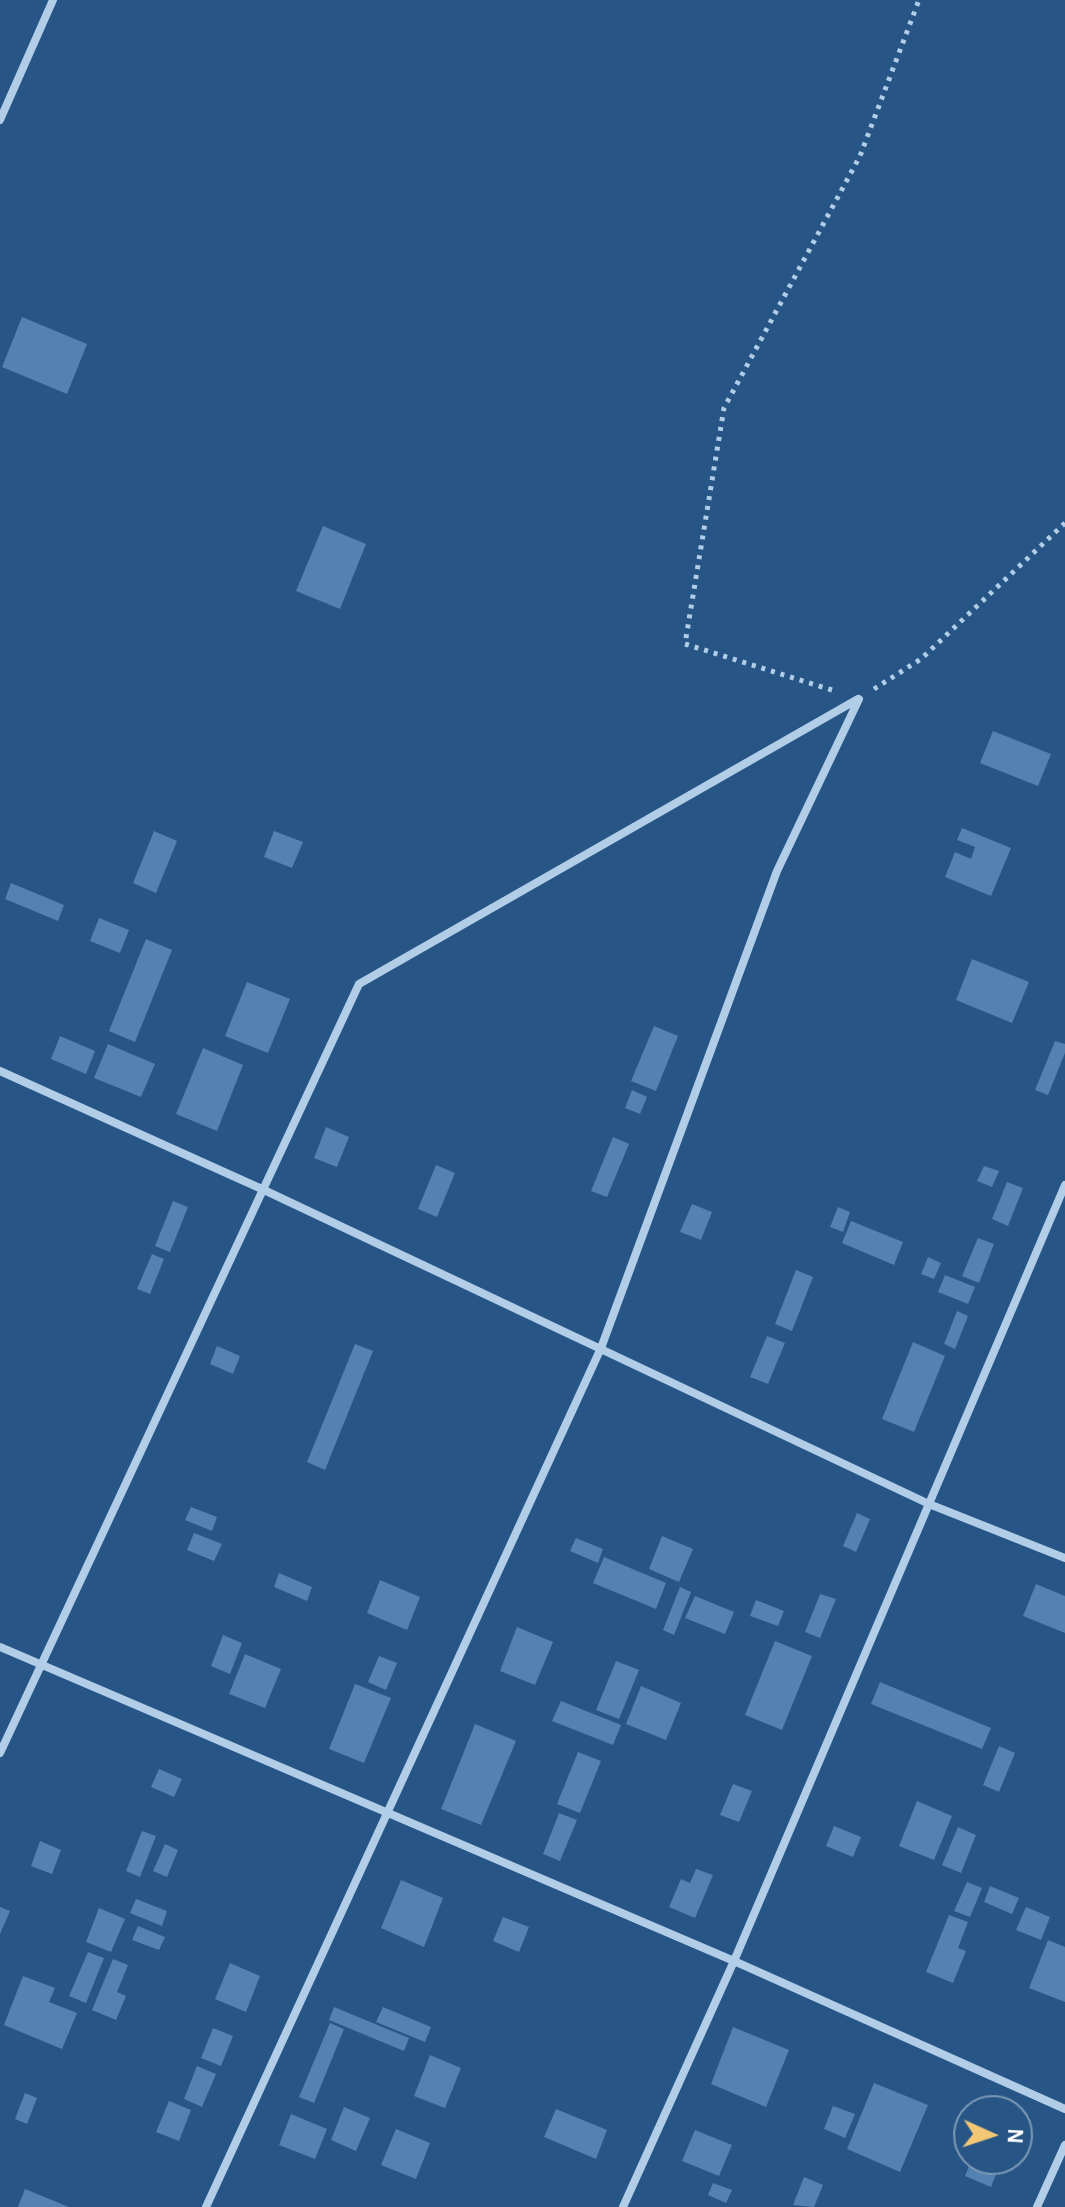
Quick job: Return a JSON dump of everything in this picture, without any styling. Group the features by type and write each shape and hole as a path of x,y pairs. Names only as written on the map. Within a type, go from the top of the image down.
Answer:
{"street":[{"path":"0,120 53,0"},
{"path":"0,1753 359,984 859,699"},
{"path":"206,2207 601,1348 777,871 859,699"},
{"path":"0,1071 264,1190 929,1504 1065,1558"},
{"path":"623,2207 734,1961 1065,1185"},
{"path":"0,1647 734,1961 1065,2109"},
{"path":"1037,2207 1065,2145"}],"path":[{"path":"919,0 860,156 724,408 685,644 859,699 921,659 1065,523"}],"building":[{"path":"22,317 87,344 67,394 2,367"},
{"path":"323,526 366,544 340,609 296,591"},
{"path":"993,731 1051,754 1038,786 980,763"},
{"path":"962,828 1011,848 991,896 945,877 955,852 971,859 975,847 957,840"},
{"path":"154,831 177,841 156,893 133,883"},
{"path":"274,831 303,842 292,868 264,857"},
{"path":"11,883 64,905 58,921 5,899"},
{"path":"99,918 129,930 120,953 90,941"},
{"path":"146,939 172,950 135,1042 109,1031"},
{"path":"972,959 1029,982 1012,1023 956,1000"},
{"path":"247,982 290,999 268,1053 225,1036"},
{"path":"654,1026 678,1036 656,1091 631,1081"},
{"path":"60,1036 95,1051 86,1074 51,1059"},
{"path":"1055,1041 1065,1044 1065,1053 1048,1095 1035,1090"},
{"path":"108,1044 155,1064 141,1097 94,1078"},
{"path":"203,1048 243,1065 217,1131 176,1114"},
{"path":"632,1090 647,1097 640,1114 625,1108"},
{"path":"326,1127 349,1137 337,1167 314,1158"},
{"path":"613,1137 629,1144 607,1197 591,1191"},
{"path":"436,1165 455,1173 437,1217 418,1209"},
{"path":"984,1166 999,1171 992,1187 977,1181"},
{"path":"1007,1182 1023,1188 1008,1226 992,1219"},
{"path":"173,1201 188,1207 170,1252 155,1246"},
{"path":"692,1204 712,1212 701,1240 680,1232"},
{"path":"838,1207 850,1212 843,1232 830,1227"},
{"path":"851,1221 903,1242 894,1265 842,1243"},
{"path":"978,1238 994,1244 979,1283 962,1276"},
{"path":"152,1254 164,1259 150,1294 137,1289"},
{"path":"928,1257 941,1263 934,1279 921,1274"},
{"path":"796,1270 813,1277 792,1331 775,1324"},
{"path":"945,1275 975,1287 968,1304 938,1292"},
{"path":"957,1311 968,1316 955,1349 944,1344"},
{"path":"767,1336 785,1343 768,1384 750,1377"},
{"path":"913,1342 945,1356 914,1432 882,1419"},
{"path":"355,1344 373,1351 325,1470 307,1462"},
{"path":"217,1346 240,1356 233,1374 210,1364"},
{"path":"191,1507 217,1517 212,1531 185,1520"},
{"path":"857,1513 870,1519 856,1552 843,1546"},
{"path":"194,1533 222,1544 214,1561 187,1550"},
{"path":"662,1536 693,1549 679,1582 649,1569"},
{"path":"576,1538 603,1549 598,1563 570,1551"},
{"path":"604,1557 666,1583 656,1609 593,1583"},
{"path":"279,1573 312,1587 307,1601 274,1587"},
{"path":"380,1580 420,1597 407,1630 367,1613"},
{"path":"1036,1584 1065,1596 1065,1633 1023,1616"},
{"path":"680,1587 691,1592 674,1635 663,1630"},
{"path":"820,1594 836,1599 820,1638 805,1632"},
{"path":"695,1596 734,1612 725,1634 685,1618"},
{"path":"756,1600 784,1611 778,1626 750,1616"},
{"path":"517,1627 553,1642 535,1685 500,1671"},
{"path":"223,1635 242,1643 230,1674 211,1666"},
{"path":"775,1641 812,1656 782,1730 745,1715"},
{"path":"245,1654 281,1669 265,1708 229,1694"},
{"path":"379,1656 397,1663 386,1690 368,1682"},
{"path":"616,1661 639,1670 619,1719 596,1710"},
{"path":"880,1682 991,1728 982,1749 871,1704"},
{"path":"355,1684 391,1698 364,1763 329,1749"},
{"path":"641,1686 681,1703 666,1740 626,1724"},
{"path":"561,1701 621,1725 613,1745 552,1721"},
{"path":"475,1724 516,1741 481,1825 441,1809"},
{"path":"999,1746 1015,1753 999,1792 983,1785"},
{"path":"578,1752 601,1761 580,1813 557,1804"},
{"path":"159,1769 182,1779 174,1797 151,1787"},
{"path":"733,1784 752,1791 739,1822 720,1815"},
{"path":"917,1801 952,1816 934,1860 899,1846"},
{"path":"559,1813 577,1820 560,1861 543,1854"},
{"path":"834,1826 861,1837 853,1857 826,1846"},
{"path":"958,1827 976,1835 961,1873 942,1865"},
{"path":"142,1831 156,1836 140,1877 126,1871"},
{"path":"40,1841 61,1850 52,1874 31,1866"},
{"path":"165,1844 178,1850 167,1877 153,1871"},
{"path":"696,1869 713,1875 695,1918 669,1907 681,1879 690,1883"},
{"path":"401,1880 443,1898 424,1947 381,1928"},
{"path":"967,1882 982,1888 970,1917 954,1911"},
{"path":"990,1886 1019,1898 1012,1914 984,1902"},
{"path":"136,1899 167,1911 162,1926 130,1913"},
{"path":"0,1907 10,1911 0,1934"},
{"path":"1026,1907 1050,1917 1041,1940 1016,1930"},
{"path":"99,1908 125,1919 111,1952 86,1942"},
{"path":"949,1915 968,1922 958,1948 966,1951 953,1983 926,1972"},
{"path":"503,1917 529,1927 519,1952 493,1941"},
{"path":"138,1926 165,1937 159,1950 132,1940"},
{"path":"1048,1940 1065,1947 1065,2002 1029,1988"},
{"path":"88,1952 104,1958 86,2003 69,1996"},
{"path":"113,1959 128,1965 117,1992 126,1996 116,2020 92,2010"},
{"path":"230,1963 260,1976 246,2012 215,1999"},
{"path":"23,1976 55,1988 49,2002 77,2013 62,2049 4,2025"},
{"path":"334,2007 409,2038 404,2051 329,2020"},
{"path":"383,2007 431,2027 425,2042 376,2022"},
{"path":"330,2023 344,2029 314,2103 299,2097"},
{"path":"733,2027 789,2050 766,2107 711,2084"},
{"path":"213,2028 233,2036 221,2066 201,2058"},
{"path":"430,2055 461,2068 445,2108 414,2096"},
{"path":"197,2066 216,2074 202,2107 184,2099"},
{"path":"874,2083 928,2105 900,2172 847,2149"},
{"path":"25,2093 37,2098 27,2124 15,2119"},
{"path":"169,2101 191,2110 179,2141 156,2132"},
{"path":"833,2106 855,2114 845,2138 824,2129"},
{"path":"344,2107 370,2118 356,2151 331,2140"},
{"path":"556,2109 607,2130 596,2159 544,2137"},
{"path":"291,2114 327,2129 315,2159 279,2145"},
{"path":"396,2129 430,2143 416,2179 381,2165"},
{"path":"695,2130 732,2145 719,2176 682,2161"},
{"path":"965,2175 996,2175 991,2187"},
{"path":"804,2177 823,2185 814,2207 793,2205"},
{"path":"713,2183 732,2190 726,2203 708,2195"},
{"path":"25,2189 69,2207 18,2207"}]}
